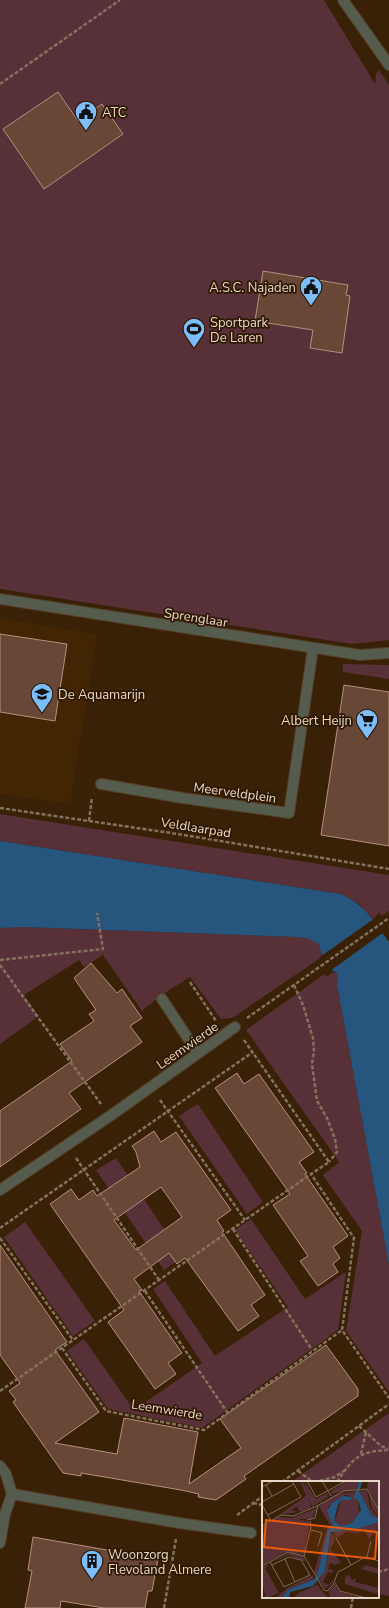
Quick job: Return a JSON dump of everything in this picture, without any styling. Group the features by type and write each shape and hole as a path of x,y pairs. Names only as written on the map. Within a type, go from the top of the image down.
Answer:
{"street":[{"path":"343,0 388,61"},
{"name":"Sprenglaar","path":"0,599 360,655 389,653"},
{"name":"Meerveldplein","path":"101,784 183,798 289,813 313,648"},
{"path":"162,999 197,1052"},
{"name":"Leemwierde","path":"0,1190 110,1116 197,1052 235,1027"},
{"path":"0,1466 6,1474 12,1494 5,1514 0,1543"},
{"path":"12,1494 178,1523 251,1533"}],"path":[{"path":"0,84 120,0"},
{"path":"89,821 94,790 101,784"},
{"name":"Veldlaarpad","path":"0,808 178,834 389,868"},
{"path":"0,960 103,949 97,913"},
{"path":"235,1027 389,918"},
{"path":"0,966 110,1116"},
{"path":"190,982 225,1034"},
{"path":"0,1391 329,1162 337,1152 335,1139 327,1118 317,1102 312,1064 314,1051 313,1038 303,1005 294,985"},
{"name":"Leemwierde","path":"235,1027 329,1162"},
{"path":"0,1228 252,1052"},
{"path":"151,1087 245,1220"},
{"path":"67,1144 159,1280"},
{"path":"311,1174 354,1238 342,1330 389,1398"},
{"path":"233,1229 312,1350"},
{"path":"0,1238 73,1340"},
{"path":"145,1291 227,1412"},
{"name":"Leemwierde","path":"62,1348 106,1412 204,1430 312,1350 342,1330"},
{"path":"283,1481 389,1404"},
{"path":"359,1426 381,1446 389,1450"},
{"path":"338,1481 346,1469 361,1454 366,1432"},
{"path":"361,1454 389,1450"},
{"path":"317,1481 334,1476 346,1469"},
{"path":"298,1471 313,1481"},
{"path":"218,1529 262,1497"},
{"path":"253,1503 262,1505"},
{"path":"164,1608 178,1523"},
{"path":"379,1572 389,1569"},
{"path":"351,1608 353,1598"}],"shaded area":[{"name":"Sportpark De Laren","path":"0,0 324,0 375,84 376,74 379,70 389,85 389,640 352,644 0,589"},
{"name":"De Aquamarijn","path":"0,618 97,634 70,804 0,794"},
{"path":"343,664 389,665 389,679 343,672"},
{"path":"0,814 389,875 389,911 382,916 379,913 373,919 360,905 341,894 0,841"},
{"path":"24,927 297,937 309,939 319,944 322,957 232,1018 221,1019 190,977 160,996 142,1011 103,955 84,967 79,960 24,995 39,1016 0,1044 0,928"},
{"path":"333,972 338,974 337,985 389,1265 389,1392 346,1331 362,1231 323,1175 339,1162 246,1030 323,975 328,976"},
{"path":"198,1104 263,1202 247,1214 179,1116"},
{"path":"116,1158 183,1257 164,1270 96,1170"},
{"path":"251,1219 305,1299 346,1272 338,1330 202,1428 108,1409 67,1351 84,1339 134,1410 202,1363 153,1289 165,1281 215,1356 288,1307 235,1230"},
{"path":"25,1222 95,1321 73,1336 4,1237"},
{"path":"389,1413 389,1596 379,1594 379,1481 292,1481"}],"water":[{"path":"0,841 341,894 364,909 389,942 389,1265 337,985 338,974 334,972 325,962 319,944 309,939 297,937 24,927 0,928"}],"pier":[{"path":"375,918 384,932 330,971 320,957"}],"building":[{"path":"58,92 78,121 102,104 123,134 44,189 3,129"},
{"path":"263,271 348,285 346,295 350,296 342,353 310,348 313,330 255,321"},
{"path":"0,634 67,644 55,721 0,712"},
{"path":"344,685 389,692 389,846 321,835"},
{"path":"91,963 117,993 122,989 142,1018 130,1026 142,1042 69,1093 81,1109 0,1167 0,1111 72,1061 60,1044 94,1021 89,1014 96,1010 74,978"},
{"path":"237,1073 244,1084 259,1074 314,1152 299,1162 307,1173 305,1174 348,1236 333,1247 340,1258 333,1264 338,1272 318,1286 300,1261 308,1256 273,1205 290,1194 215,1088"},
{"path":"154,1131 161,1142 176,1132 231,1210 217,1220 224,1231 222,1232 265,1295 251,1305 259,1316 238,1331 185,1258 177,1264 169,1253 134,1279 142,1290 139,1291 182,1353 168,1363 176,1374 155,1389 108,1322 124,1310 50,1204 71,1189 79,1200 93,1190 97,1196 140,1167 136,1152 132,1146","holes":["161,1187 182,1217 136,1250 114,1220"]},
{"path":"0,1245 67,1342 55,1350 99,1412 55,1443 117,1454 124,1418 198,1432 189,1484 241,1448 220,1419 326,1345 358,1389 358,1396 244,1476 246,1479 216,1500 198,1497 199,1494 181,1490 81,1473 81,1476 63,1473 13,1402 16,1400 9,1391 20,1383 0,1355"},
{"name":"Woonzorg Flevoland Almere","path":"33,1537 158,1559 152,1591 148,1591 145,1608 104,1608 61,1601 60,1608 25,1608 32,1571 28,1570"}],"place":[{"name":"ATC","path":"86,132"},
{"name":"A.S.C. Najaden","path":"311,306"},
{"name":"Sportpark De Laren","path":"194,348"},
{"name":"De Aquamarijn","path":"42,714"},
{"name":"Albert Heijn","path":"367,740"},
{"name":"Woonzorg Flevoland Almere","path":"92,1580"}]}
